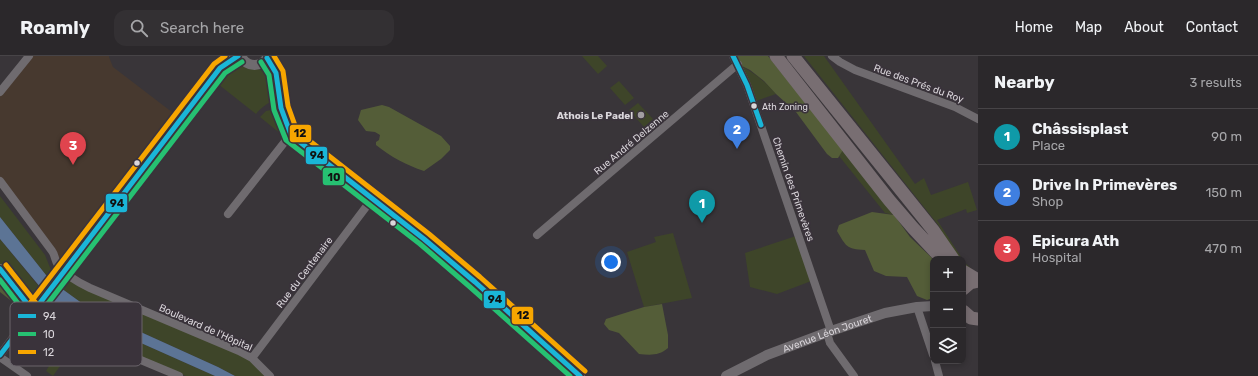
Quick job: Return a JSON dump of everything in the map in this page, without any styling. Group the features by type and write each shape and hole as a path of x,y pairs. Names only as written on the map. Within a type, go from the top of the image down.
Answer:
{"highway":[{"path":"776,56 889,200 939,256"},
{"path":"793,56 933,230 951,256"},
{"path":"966,273 978,281"},
{"path":"966,286 970,283 978,281"},
{"path":"966,314 971,318 978,319"}],"street":[{"path":"0,92 28,56"},
{"path":"40,302 220,68 240,56 246,62 255,65 260,64 268,57 276,73 281,108 291,135 424,239 475,282 580,376"},
{"name":"Chemin des Primevères","path":"733,56 747,85 829,332 830,343 854,376"},
{"name":"Rue des Prés du Roy","path":"832,56 855,70 956,107 978,119"},
{"name":"Rue André Delzenne","path":"537,235 738,64"},
{"path":"228,214 291,135"},
{"path":"0,181 52,251 62,273"},
{"name":"Rue du Centenaire","path":"252,358 372,199"},
{"path":"0,268 30,302"},
{"name":"Boulevard de l'Hôpital","path":"62,273 84,285 123,302"},
{"name":"Avenue Léon Jouret","path":"726,376 767,355 829,332 885,313 930,306"},
{"path":"917,307 930,346"},
{"name":"Boulevard de l'Hôpital","path":"142,310 252,358 270,376"},
{"path":"10,342 0,356 10,364"},
{"path":"142,361 179,376"},
{"path":"936,364 939,376"},
{"path":"13,366 25,375"}],"shaded area":[{"path":"29,56 109,56 113,67 181,119 64,271 0,181 0,92"}],"green space":[{"path":"582,56 598,56 607,66 598,74"},
{"path":"733,56 768,56 843,150 838,158 832,158 827,154 796,112 764,81 750,70 738,64"},
{"path":"804,56 824,56 915,184 924,178 931,195 968,182 977,210 967,213 966,209 937,220 960,256 958,256 953,250 950,249 939,226"},
{"path":"738,64 758,77 776,94 753,102"},
{"path":"231,65 239,65 249,69 258,69 271,77 274,99 262,107 256,114 218,84 227,73 223,70"},
{"name":"Athois Le Padel","path":"619,81 634,98 625,105 610,88"},
{"name":"Athois Le Padel","path":"638,103 653,119 644,127 629,110"},
{"path":"382,105 389,107 441,136 450,146 450,150 441,159 424,171 393,157 376,145 380,135 375,132 366,131 358,120 361,110"},
{"path":"281,108 287,139 260,117 266,111"},
{"path":"843,150 894,215 885,213 839,156"},
{"path":"0,196 45,255 51,270 46,275 0,217"},
{"path":"872,212 894,215 910,237 930,256 930,299 927,300 917,296 907,277 886,276 874,271 865,250 850,248 842,240 837,231 839,225"},
{"path":"673,233 692,298 644,307 627,252 656,242 654,237"},
{"path":"799,235 814,280 777,294 750,287 745,253"},
{"path":"0,239 35,282 46,293 40,302 26,302 0,269"},
{"path":"966,264 976,273 969,269"},
{"path":"0,269 22,302 13,302 0,292"},
{"path":"64,271 77,281 126,302 80,302 54,283"},
{"path":"662,304 668,335 668,348 658,354 639,354 619,333 609,330 604,324 606,319 644,307"},
{"path":"142,309 239,351 270,376 235,376 142,333"},
{"path":"142,343 215,376 186,376 142,358"},
{"path":"49,366 60,366 53,376 46,371"}],"water":[{"path":"0,217 46,275 54,283 80,302 55,302 51,300 0,239"},
{"path":"142,333 235,376 215,376 142,343"}],"transit line":[{"name":"12","path":"31,302 214,64 225,56"},
{"name":"94","path":"41,302 220,68 238,56"},
{"name":"12","path":"274,56 283,71 288,106 297,131 429,234 480,277 585,371"},
{"name":"94","path":"733,56 747,85 761,125"},
{"name":"94","path":"267,58 276,73 281,108 291,135 424,239 475,282 580,376"},
{"name":"10","path":"49,302 225,73 242,62"},
{"name":"10","path":"261,62 269,75 274,110 286,140 420,244 570,376"},
{"name":"12","path":"6,265 35,302"},
{"name":"94","path":"0,269 26,302"},
{"name":"10","path":"0,280 17,302"},
{"name":"94","path":"0,355 10,342"}],"place":[{"name":"Ath Zoning","path":"754,106"},
{"name":"Athois Le Padel","path":"641,115"},
{"name":"Drive In Primevères","path":"737,149"},
{"name":"Epicura Ath","path":"73,165"},
{"name":"Châssisplast","path":"702,223"}]}
